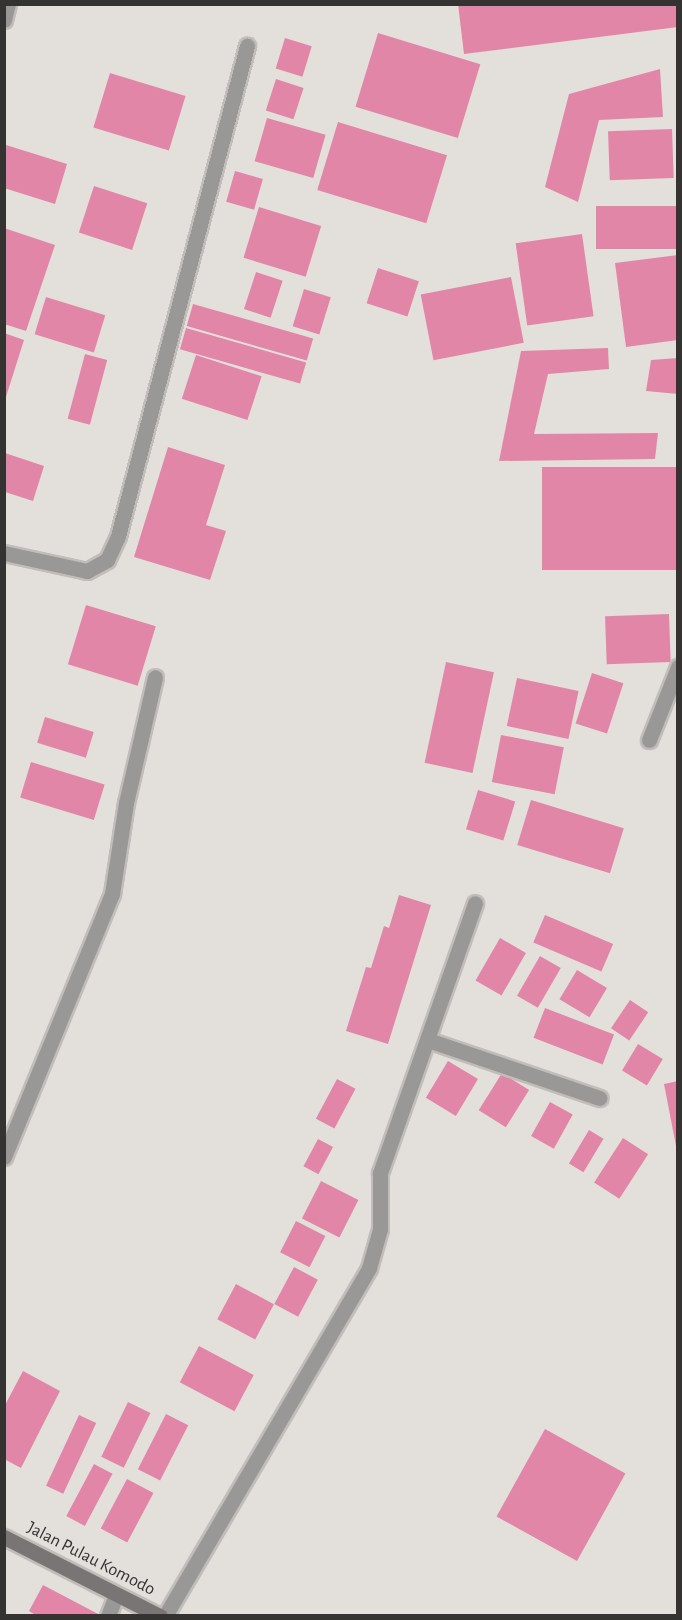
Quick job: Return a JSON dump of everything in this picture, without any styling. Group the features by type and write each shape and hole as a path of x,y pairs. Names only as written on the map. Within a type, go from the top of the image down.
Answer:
{"street":[{"path":"4,20 8,4"},
{"path":"4,553 87,571 107,560 118,536 248,46"},
{"path":"649,740 678,667"},
{"path":"4,1157 112,894 119,838 155,677"},
{"path":"163,1616 369,1268 380,1229 381,1173 476,903"},
{"path":"428,1040 599,1098"},
{"name":"Jalan Pulau Komodo","path":"4,1537 116,1595 163,1616"},
{"path":"108,1616 116,1595"}],"building":[{"path":"458,4 678,4 678,27 464,54"},
{"path":"378,33 480,64 458,138 355,107"},
{"path":"285,38 312,46 302,77 276,69"},
{"path":"660,69 663,117 599,120 578,202 545,187 569,94"},
{"path":"110,73 186,96 169,151 93,128"},
{"path":"276,79 304,88 293,119 266,110"},
{"path":"267,118 326,135 313,178 255,161"},
{"path":"338,122 447,155 426,223 317,190"},
{"path":"672,129 674,178 610,180 608,131"},
{"path":"6,145 67,164 55,204 4,188"},
{"path":"235,171 263,179 254,210 226,202"},
{"path":"94,186 147,203 132,250 79,233"},
{"path":"596,206 678,206 678,249 596,249"},
{"path":"259,207 321,226 306,277 244,258"},
{"path":"4,228 55,245 26,331 4,324"},
{"path":"582,234 594,316 527,326 516,243"},
{"path":"678,255 678,340 626,347 615,263"},
{"path":"378,268 419,281 407,316 367,303"},
{"path":"256,272 283,281 271,318 244,309"},
{"path":"511,277 524,343 433,360 421,295"},
{"path":"304,289 331,297 319,334 293,326"},
{"path":"46,297 105,315 94,352 35,334"},
{"path":"193,304 313,338 307,361 187,326"},
{"path":"186,328 306,362 300,384 180,349"},
{"path":"4,333 24,340 5,400 4,400"},
{"path":"608,348 609,369 548,374 534,434 658,433 655,459 499,461 521,351"},
{"path":"85,354 107,360 90,425 68,419"},
{"path":"196,355 262,376 247,420 182,399"},
{"path":"678,358 678,394 646,391 651,360"},
{"path":"168,447 225,465 206,525 226,531 210,580 134,557"},
{"path":"5,453 44,466 33,501 5,492"},
{"path":"542,467 678,467 678,570 542,570"},
{"path":"86,605 156,626 138,686 68,664"},
{"path":"669,614 671,662 607,664 605,616"},
{"path":"446,662 494,672 473,773 425,763"},
{"path":"592,673 623,683 607,734 576,723"},
{"path":"517,678 579,691 568,739 507,726"},
{"path":"45,717 94,732 86,758 37,743"},
{"path":"501,735 564,747 555,794 492,782"},
{"path":"31,762 105,785 94,820 20,797"},
{"path":"478,790 515,801 503,841 466,829"},
{"path":"531,800 624,828 610,873 517,845"},
{"path":"399,895 431,905 388,1044 346,1031 366,967 371,968 384,926 389,928"},
{"path":"545,915 613,944 601,972 533,943"},
{"path":"500,938 526,953 501,995 476,980"},
{"path":"540,956 561,968 538,1008 517,996"},
{"path":"577,970 607,988 589,1017 559,999"},
{"path":"630,1000 648,1012 629,1040 611,1028"},
{"path":"545,1008 614,1035 603,1064 534,1038"},
{"path":"638,1044 663,1059 647,1086 622,1071"},
{"path":"448,1061 478,1079 456,1116 426,1098"},
{"path":"502,1073 529,1090 506,1127 479,1110"},
{"path":"337,1079 356,1089 334,1129 316,1119"},
{"path":"678,1081 678,1146 676,1146 664,1084"},
{"path":"550,1102 573,1115 554,1149 531,1136"},
{"path":"589,1130 604,1139 583,1172 569,1163"},
{"path":"623,1138 648,1154 619,1199 594,1182"},
{"path":"318,1139 333,1147 318,1174 303,1166"},
{"path":"321,1181 358,1200 339,1237 302,1218"},
{"path":"296,1221 325,1236 310,1267 280,1252"},
{"path":"294,1267 318,1280 298,1317 274,1304"},
{"path":"236,1284 274,1304 255,1340 217,1319"},
{"path":"199,1346 254,1375 234,1411 180,1382"},
{"path":"23,1371 60,1391 21,1468 4,1459 4,1407"},
{"path":"128,1402 150,1413 124,1468 101,1457"},
{"path":"166,1414 188,1425 160,1481 138,1469"},
{"path":"79,1415 96,1423 63,1494 46,1486"},
{"path":"545,1429 625,1474 577,1561 497,1516"},
{"path":"94,1464 113,1474 85,1526 66,1516"},
{"path":"127,1479 153,1493 127,1543 101,1528"},
{"path":"43,1585 102,1616 37,1616 29,1611"}]}
